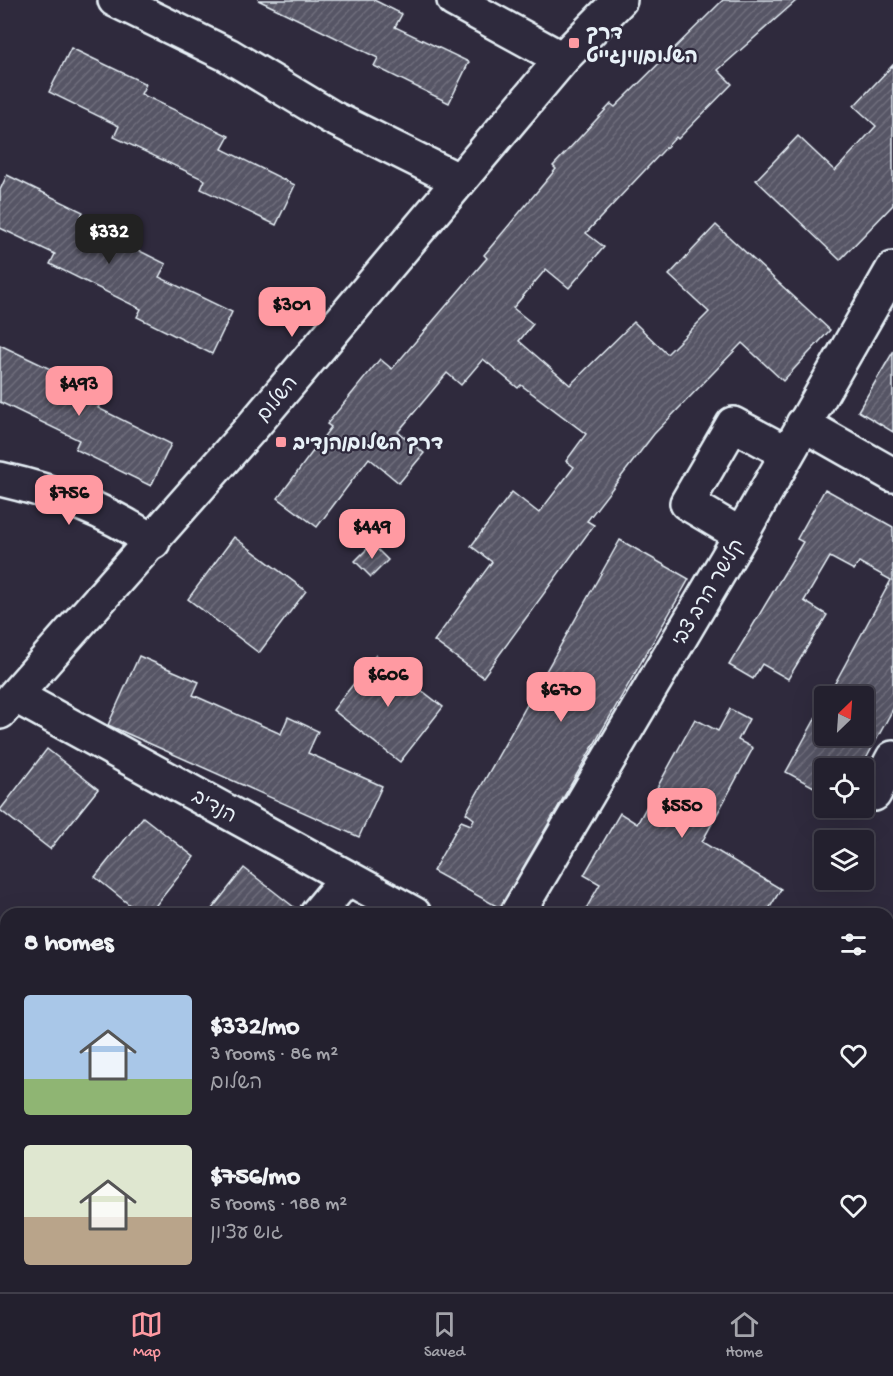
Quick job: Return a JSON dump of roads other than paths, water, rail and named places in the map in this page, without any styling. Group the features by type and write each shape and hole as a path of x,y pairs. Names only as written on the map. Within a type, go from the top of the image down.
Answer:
{"street":[{"path":"115,0 210,45 331,117 458,180"},
{"path":"454,0 562,59"},
{"name":"השלום","path":"6,704 153,542 562,59 620,0"},
{"name":"קלישר הרב צבי","path":"521,908 741,535 893,269"},
{"path":"741,535 687,503 733,424 788,453"},
{"path":"803,424 893,475"},
{"path":"0,479 37,488 121,519 153,542"},
{"name":"הנדיב","path":"6,704 403,908"},
{"path":"874,794 893,758"},
{"path":"322,908 347,878"}],"place":[{"name":"דרך השלום/וינגייט","path":"574,43"},
{"name":"דרך השלום/הנדיב","path":"281,442"}]}
